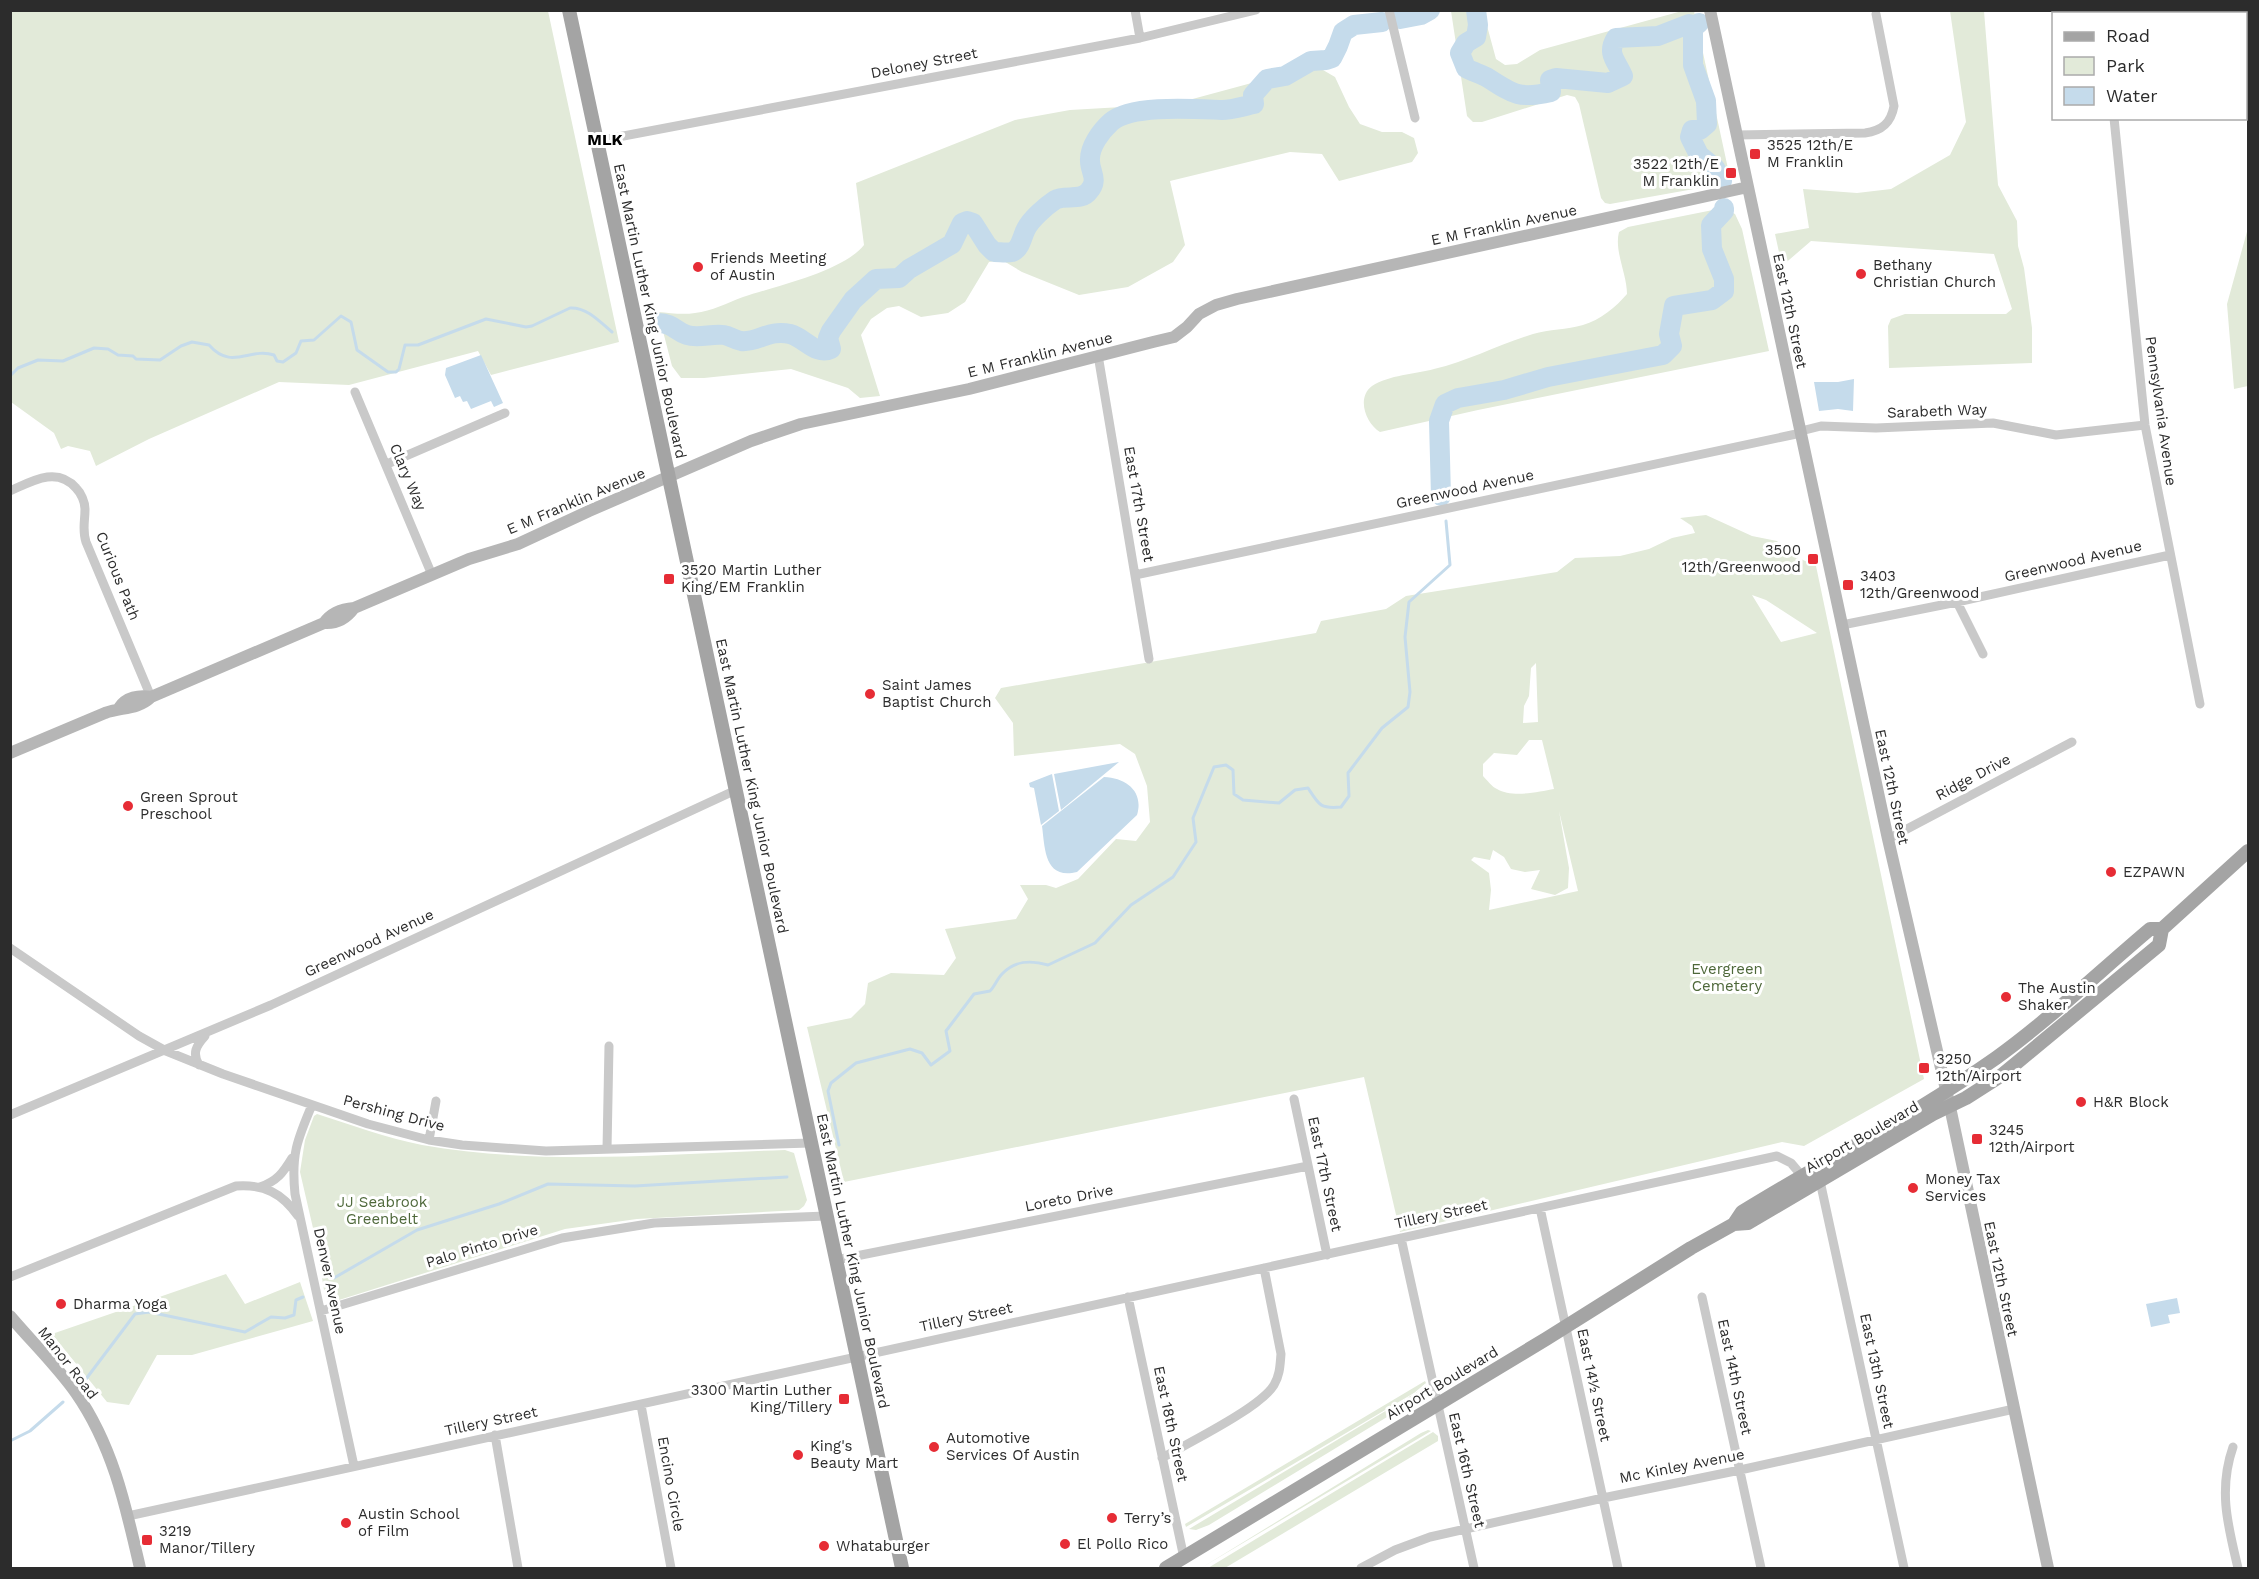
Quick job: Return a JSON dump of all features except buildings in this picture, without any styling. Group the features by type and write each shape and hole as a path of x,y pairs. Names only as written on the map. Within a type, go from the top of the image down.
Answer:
{"main road":[{"name":"East Martin Luther King Junior Boulevard","path":"568,10 902,1569"},
{"name":"Airport Boulevard","path":"1166,1569 1566,1327 1691,1248 1734,1224 1748,1223 2002,1075 2159,945 2162,929 2248,851"},
{"name":"Airport Boulevard","path":"1734,1224 1742,1212 1946,1091 1998,1056 2030,1032 2150,928 2162,929"}],"street":[{"path":"1135,10 1140,38"},
{"name":"Deloney Street","path":"597,141 1140,38 1256,10"},
{"path":"1389,10 1415,118"},
{"name":"East 12th Street","path":"1710,10 1888,839 1950,1107 2048,1569"},
{"path":"1737,135 1865,133 1878,130 1888,122 1892,113 1893,98 1876,14"},
{"name":"Pennsylvania Avenue","path":"2114,120 2145,425 2200,704"},
{"name":"E M Franklin Avenue","path":"10,753 119,708 123,702 133,698 142,695 151,697 324,623 333,624 348,616 354,608 469,559 518,544 751,441 801,424 969,389 1174,336 1187,327 1199,314 1216,305 1237,299 1748,187"},
{"name":"East 17th Street","path":"1098,355 1149,658"},
{"name":"Clary Way","path":"355,392 432,575"},
{"path":"387,464 505,413"},
{"name":"Sarabeth Way","path":"1801,432 1821,426 1876,428 1993,423 2056,435 2145,425"},
{"name":"Greenwood Avenue","path":"1136,575 1801,432"},
{"name":"Curious Path","path":"10,491 47,476 56,476 73,484 86,508 83,529 86,542 151,697"},
{"name":"Greenwood Avenue","path":"1842,626 2170,555"},
{"path":"1957,602 1983,654"},
{"name":"Ridge Drive","path":"1888,839 2072,742"},
{"name":"Greenwood Avenue","path":"10,1115 208,1033 736,790"},
{"name":"Pershing Drive","path":"10,948 112,1018 166,1051 199,1065 368,1124 429,1140 462,1145 546,1151 810,1143"},
{"path":"199,1065 195,1056 195,1048 208,1033"},
{"path":"607,1149 609,1046"},
{"name":"East 17th Street","path":"1294,1099 1327,1255"},
{"path":"429,1140 436,1101"},
{"name":"Denver Avenue","path":"312,1105 293,1156 295,1194 354,1466"},
{"path":"260,1187 278,1178 293,1156"},
{"name":"Tillery Street","path":"128,1516 1777,1156 1791,1163 1802,1176"},
{"name":"Loreto Drive","path":"836,1260 1308,1166"},
{"name":"East 13th Street","path":"1820,1181 1904,1569"},
{"path":"10,1277 236,1186 260,1187 279,1194 301,1221"},
{"name":"East 14½ Street","path":"1540,1208 1618,1569"},
{"name":"Palo Pinto Drive","path":"321,1311 562,1238 654,1223 826,1216"},
{"name":"East 16th Street","path":"1401,1238 1474,1569"},
{"path":"1162,1458 1257,1402 1266,1395 1277,1379 1280,1368 1280,1343 1264,1268"},
{"name":"East 18th Street","path":"1128,1297 1184,1558"},
{"name":"East 14th Street","path":"1702,1297 1761,1569"},
{"name":"Manor Road","path":"10,1316 75,1392 88,1413 113,1463 140,1569"},
{"name":"Encino Circle","path":"641,1405 671,1569"},
{"name":"Mc Kinley Avenue","path":"1361,1569 1408,1544 1466,1529 2014,1409"},
{"path":"495,1436 518,1569"},
{"path":"2233,1447 2226,1465 2224,1488 2226,1515 2238,1569"}],"green space":[{"path":"11,10 548,11 619,342 491,375 478,351 349,385 279,382 149,439 96,466 90,451 68,446 61,449 54,433 11,402"},
{"path":"1451,11 1483,11 1496,59 1505,65 1517,64 1540,50 1682,11 1694,11 1730,178 1722,184 1605,203 1601,198 1579,104 1575,97 1567,95 1482,122 1473,122 1467,116"},
{"path":"1950,11 1984,11 1998,185 2017,221 2018,246 2024,268 2032,328 2032,363 1889,368 1888,326 1891,319 1905,314 2006,314 2012,309 1994,254 1811,241 1782,266 1775,234 1809,228 1803,189 1857,193 1891,189 1950,155 1966,122"},
{"path":"2204,11 2248,11 2248,196 2247,12"},
{"path":"1307,68 1323,70 1335,77 1360,124 1382,132 1402,132 1414,138 1418,153 1412,162 1339,181 1322,154 1290,152 1170,181 1185,245 1173,262 1128,287 1079,295 1022,272 1002,260 989,262 965,302 948,313 921,317 899,306 887,308 871,319 861,335 880,396 860,398 848,388 791,369 704,378 681,378 672,366 658,312 690,314 713,309 825,270 854,255 864,245 856,183 1015,120 1070,110 1174,104"},
{"path":"1723,208 1735,214 1742,229 1769,351 1380,432 1367,417 1364,404 1367,391 1379,382 1447,366 1533,334 1571,328 1596,320 1618,304 1627,294 1619,255 1619,232 1628,227"},
{"path":"2248,228 2248,386 2234,389 2227,304"},
{"name":"Evergreen Cemetery","path":"1706,515 1752,536 1777,541 1790,554 1816,566 1924,1079 1804,1146 1782,1142 1400,1232 1364,1077 844,1182 807,1027 851,1018 865,1004 868,983 891,973 944,975 956,958 945,929 1016,919 1028,899 1020,885 1046,885 1056,888 1078,879 1116,839 1136,841 1150,822 1147,786 1135,754 1120,744 1014,756 1013,723 995,698 1001,688 1316,633 1321,621 1386,609 1406,596 1557,572 1575,558 1620,556 1649,549 1672,538 1695,533 1692,526 1680,518","holes":["1752,595 1766,600 1817,633 1781,642","1536,663 1538,722 1523,723 1524,706 1529,696 1531,668","1529,740 1542,740 1554,789 1525,794 1503,792 1491,785 1483,776 1483,764 1494,753 1517,755","1559,811 1578,891 1489,910 1491,890 1489,873 1471,860 1474,857 1490,860 1493,850 1504,857 1511,869 1525,872 1540,870 1531,889 1555,895 1568,888 1569,868"]},
{"name":"JJ Seabrook Greenbelt","path":"317,1114 422,1145 512,1155 604,1157 785,1150 794,1153 807,1200 799,1210 637,1219 565,1229 333,1300 324,1290 316,1241 300,1172 305,1140 314,1116"},
{"path":"226,1274 245,1304 300,1282 313,1321 192,1355 157,1355 129,1405 107,1402 52,1334"},
{"path":"1425,1381 1426,1383 1414,1393 1186,1527 1185,1524"},
{"path":"1427,1386 1425,1394 1209,1525 1196,1530 1189,1529"},
{"path":"1431,1431 1201,1568 1421,1433"},
{"path":"1433,1432 1438,1436 1438,1441 1225,1568 1208,1568"}],"water":[{"path":"481,355 503,403 494,407 491,401 471,409 467,401 463,402 460,396 455,398 445,375 446,368"},
{"path":"1854,379 1853,411 1838,409 1819,411 1814,382"},
{"path":"1119,762 1061,810 1054,774"},
{"path":"1052,774 1059,811 1041,825 1034,788 1030,787 1029,783"},
{"path":"1104,777 1120,780 1132,788 1138,800 1137,815 1077,872 1058,871 1048,860 1042,826"},
{"path":"2177,1298 2180,1313 2168,1315 2170,1323 2151,1327 2146,1304"}],"waterway":[{"path":"1400,19 1421,15 1430,10"},
{"path":"1476,10 1478,25 1476,37 1466,43 1460,53 1466,68 1511,92 1524,95 1551,92 1550,80 1556,78 1608,83 1623,76 1612,53 1616,38 1658,36 1689,24 1693,28"},
{"path":"658,323 667,324 692,336 724,335 741,341 776,333 790,334 820,350 831,349 828,338 831,331 853,300 876,279 899,278 909,269 952,244 962,223 967,221 973,223 994,252 1012,252 1019,245 1031,221 1047,206 1059,198 1086,194 1093,183 1090,156 1094,145 1107,126 1120,116 1148,110 1226,110 1254,104 1253,95 1267,79 1285,76 1311,61 1332,58 1343,32 1354,25 1382,22"},
{"path":"1699,23 1693,28 1693,65 1706,101 1707,124 1700,130 1692,130 1690,137 1699,155 1715,168 1722,181"},
{"path":"1441,496 1439,421 1445,404 1458,398 1504,390 1548,377 1663,355 1672,346 1669,334 1674,306 1712,300 1724,291 1724,279 1712,249 1711,225 1724,211 1724,208"},
{"path":"10,376 18,368 38,360 63,361 94,348 108,349 118,355 133,356 136,359 160,360 181,346 192,342 209,345 217,353 225,356 241,357 265,353 274,355 277,361 283,362 296,353 301,341 314,340 341,316 351,322 357,350 388,372 396,372 399,369 405,345 418,345 486,319 526,327 570,308 576,308 593,316 612,332"},
{"path":"839,1145 828,1091 831,1083 856,1063 910,1049 922,1053 931,1065 950,1051 946,1031 974,994 990,991 1007,969 1024,962 1048,965 1095,943 1131,905 1173,877 1196,842 1193,818 1214,767 1226,765 1233,770 1234,794 1243,800 1279,803 1295,790 1308,788 1321,805 1341,807 1349,796 1348,773 1382,728 1408,707 1410,692 1405,637 1409,602 1450,565 1446,521"},
{"path":"334,1278 417,1230 499,1204 548,1184 635,1186 787,1177"},
{"path":"86,1379 135,1314 149,1312 245,1332 271,1317 285,1318 294,1315 296,1300 303,1297"},
{"path":"10,1441 30,1431 63,1402"}],"place":[{"name":"3525 12th/E M Franklin","path":"1755,154"},
{"name":"3522 12th/E M Franklin","path":"1731,173"},
{"name":"Friends Meeting of Austin","path":"698,267"},
{"name":"Bethany Christian Church","path":"1861,274"},
{"name":"3500 12th/Greenwood","path":"1813,559"},
{"name":"3520 Martin Luther King/EM Franklin","path":"669,579"},
{"name":"3403 12th/Greenwood","path":"1848,585"},
{"name":"Saint James Baptist Church","path":"870,694"},
{"name":"Green Sprout Preschool","path":"128,806"},
{"name":"EZPAWN","path":"2111,872"},
{"name":"The Austin Shaker","path":"2006,997"},
{"name":"3250 12th/Airport","path":"1924,1068"},
{"name":"H&R Block","path":"2081,1102"},
{"name":"3245 12th/Airport","path":"1977,1139"},
{"name":"Money Tax Services","path":"1913,1188"},
{"name":"Dharma Yoga","path":"61,1304"},
{"name":"3300 Martin Luther King/Tillery","path":"844,1399"},
{"name":"Automotive Services Of Austin","path":"934,1447"},
{"name":"King's Beauty Mart","path":"798,1455"},
{"name":"Terry’s","path":"1112,1518"},
{"name":"Austin School of Film","path":"346,1523"},
{"name":"3219 Manor/Tillery","path":"147,1540"},
{"name":"El Pollo Rico","path":"1065,1544"},
{"name":"Whataburger","path":"824,1546"}],"district":[{"name":"MLK","path":"605,139"}]}
